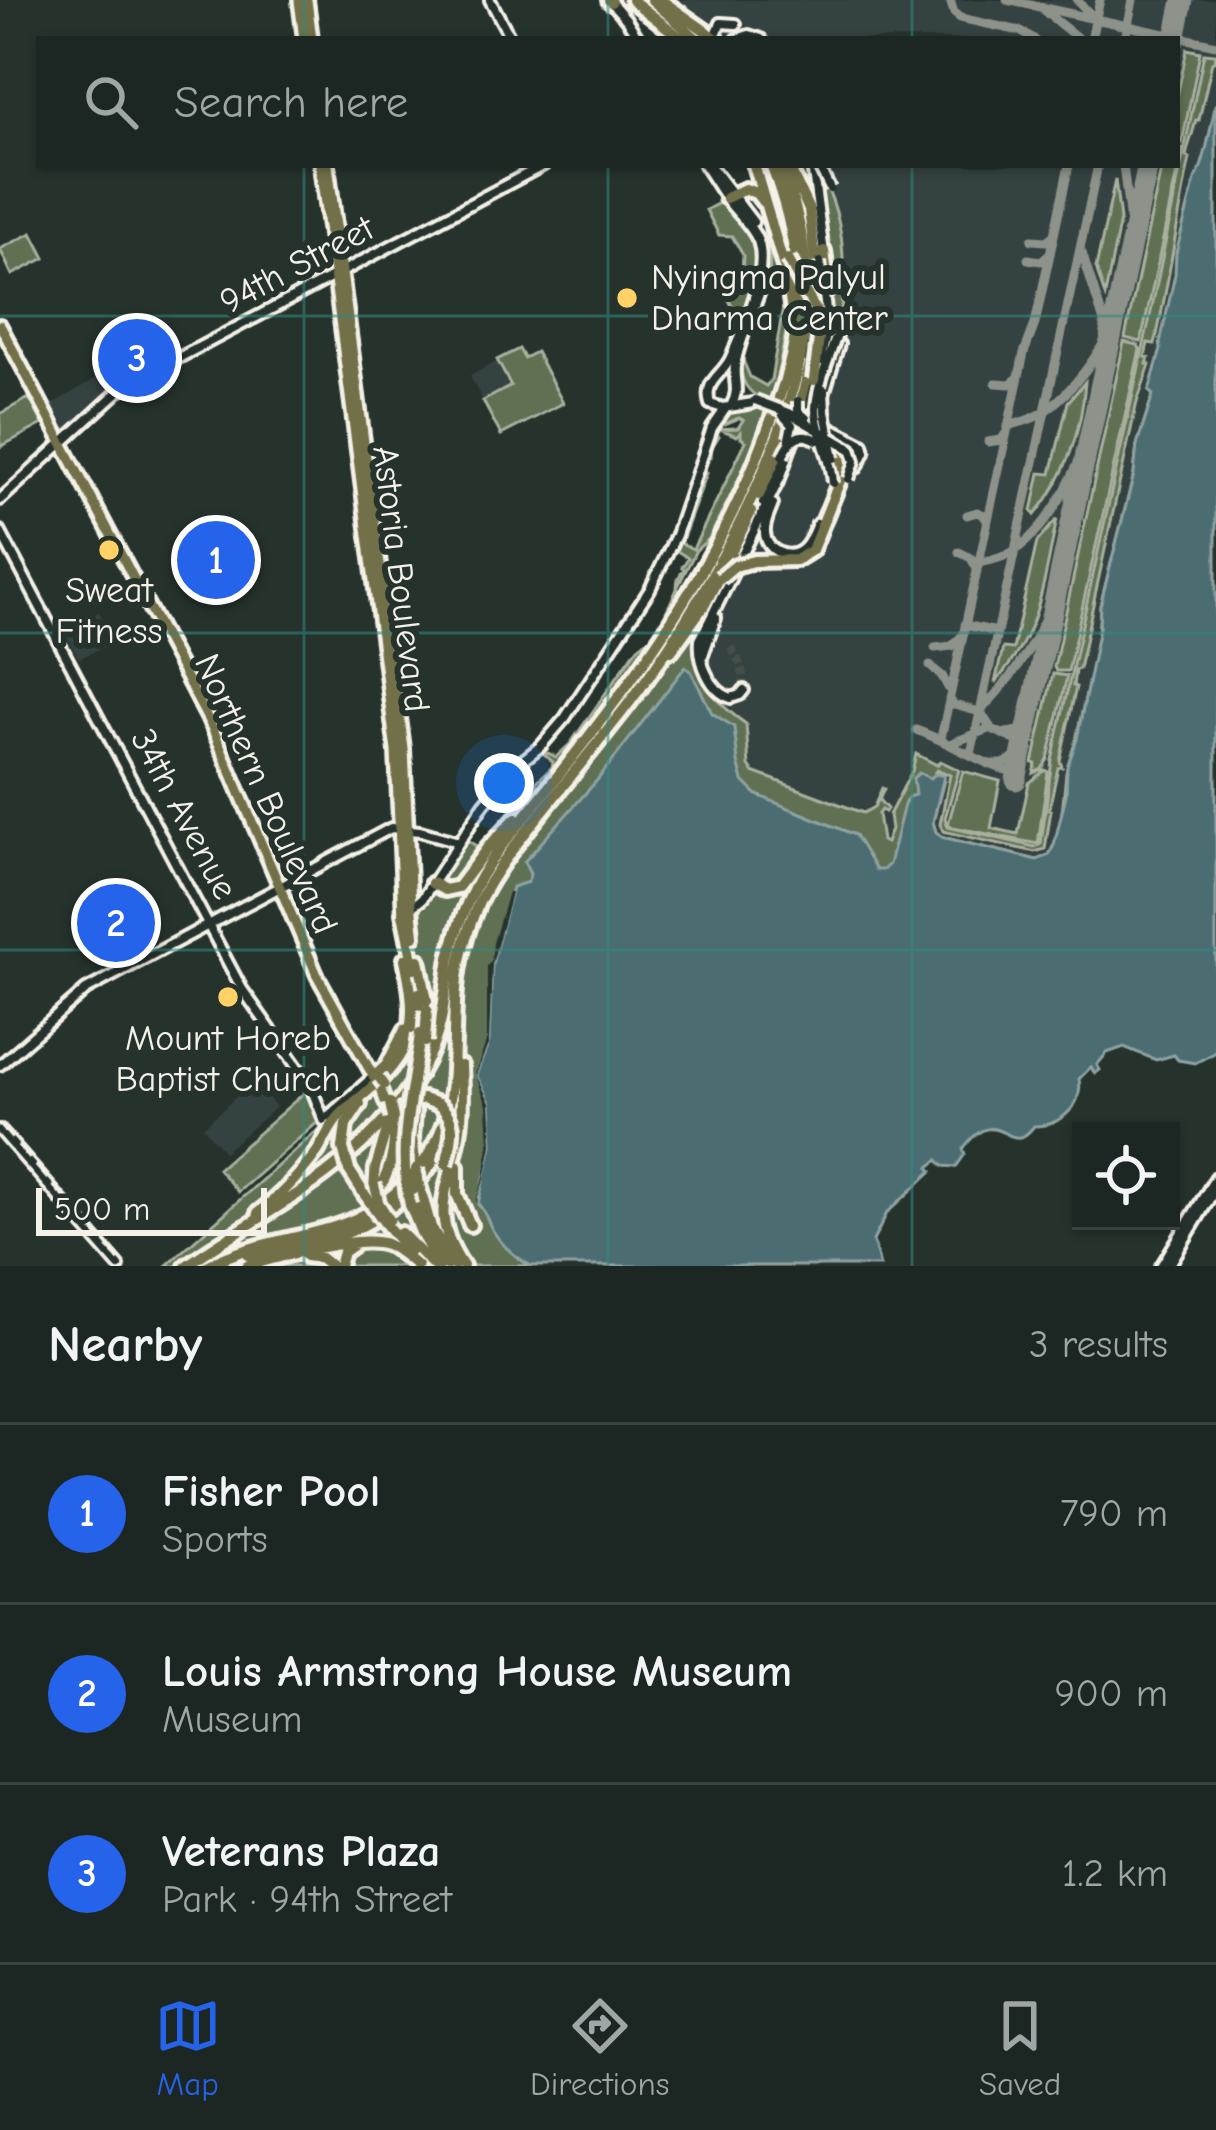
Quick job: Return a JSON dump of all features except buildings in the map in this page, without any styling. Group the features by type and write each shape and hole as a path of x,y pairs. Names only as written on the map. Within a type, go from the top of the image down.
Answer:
{"highway":[{"path":"632,0 678,36"},
{"path":"659,1 714,36"},
{"path":"659,1 694,36"},
{"path":"758,168 790,296 786,374"},
{"path":"758,168 788,259 821,321 819,382"},
{"path":"343,1148 344,1131 355,1109 407,1061 426,1035 461,918 480,877 670,626 742,493 786,374 796,328 796,266 788,216 772,168"},
{"path":"624,723 735,529 775,438 795,377 805,334 807,282 800,226 785,168"},
{"path":"786,168 809,210 820,298"},
{"path":"731,199 741,189 752,191 762,199 771,224"},
{"path":"724,584 806,388 827,286 822,256"},
{"path":"207,1266 260,1245 353,1222 386,1201 422,1165 438,1139 452,1096 456,987 471,923 487,888 736,564 800,559 814,546 843,476 841,460 826,442"},
{"path":"708,545 742,493"},
{"path":"774,561 794,559 805,552 818,523"},
{"path":"670,626 680,599"},
{"path":"573,773 599,753"},
{"path":"432,883 445,890 458,887 496,839 549,787"},
{"path":"395,1113 420,1072 427,1010 407,910"},
{"path":"407,910 420,1034 404,1138 406,1202 424,1241 443,1263"},
{"path":"470,1225 456,1186 462,1132 460,976 471,923"},
{"path":"190,1263 272,1202 314,1156 337,1119 396,1065 410,1034 413,1001 405,959"},
{"path":"315,1234 353,1217 380,1188 393,1156 395,1113 430,1055 440,1023 449,964"},
{"path":"311,1251 350,1237 406,1202 449,1130 457,1098 460,1037"},
{"path":"378,1080 412,1133 422,1220"},
{"path":"366,1093 343,1128 349,1170 391,1224 443,1263"},
{"path":"443,1263 443,1201 459,1135 462,1097"},
{"path":"190,1263 304,1192 395,1113 413,1101 425,1100 438,1104 453,1127 438,1210 443,1263"},
{"path":"314,1156 321,1129 340,1106"},
{"path":"415,1180 443,1263"},
{"path":"220,1266 261,1252 322,1241 406,1202"},
{"path":"248,1266 364,1241 443,1263"},
{"path":"273,1259 310,1256 332,1266 346,1249 364,1241"}],"main road":[{"path":"303,0 308,36"},
{"name":"Astoria Boulevard","path":"324,168 404,749 407,1001 403,1036 378,1080"},
{"name":"Northern Boulevard","path":"0,325 212,727 317,975 378,1080"},
{"path":"391,1224 374,1184 395,1113"},
{"path":"422,1220 443,1263"}],"street":[{"path":"493,0 511,36"},
{"path":"610,1 637,36"},
{"path":"716,36 718,18"},
{"path":"716,36 719,24 736,24"},
{"name":"94th Street","path":"0,500 122,388 538,168"},
{"path":"665,557 708,423 707,390 732,356 761,263 753,231 709,168"},
{"path":"813,168 824,276 797,405 800,413 860,455 857,468 865,453 863,444 825,424 820,406 839,344"},
{"path":"815,168 830,189"},
{"path":"407,910 420,901 484,804 565,718 650,589 676,535 712,428 737,395 736,361 766,266 760,233 731,199"},
{"path":"747,536 819,382 828,330 822,256"},
{"path":"832,483 832,464 816,405 840,326"},
{"path":"719,374 727,374 754,402 789,418 792,429 787,454 747,536"},
{"path":"819,382 824,404 835,463 832,483 805,548 790,555 771,547 766,525 790,441 800,435 808,436 826,442 852,448"},
{"path":"799,418 795,405 800,392"},
{"path":"710,404 728,407 754,402 778,409 799,418 853,451 855,464 849,479 850,460 778,409"},
{"path":"789,438 803,429 826,442"},
{"name":"34th Avenue","path":"0,527 244,992 312,1089 321,1129"},
{"path":"724,584 699,644 701,663 724,697 736,697 744,690"},
{"path":"703,658 724,584"},
{"path":"86,990 391,828 460,842"},
{"name":"34th Avenue","path":"210,924 245,986 327,1106 340,1106"},
{"path":"0,1065 100,973"},
{"path":"340,1106 378,1080"},
{"path":"0,1130 119,1266"},
{"path":"1165,1266 1216,1177"},
{"path":"1165,1266 1216,1188"}],"shaded area":[{"path":"657,0 1216,0 1216,103 1202,170 1195,180 1176,253 1161,349 1149,390 1153,394 1100,606 1077,739 1067,767 1066,795 1054,845 1045,858 1037,860 935,832 944,777 889,864 757,795 691,671 723,561 803,364 784,168 1180,168 1180,36 698,36"},
{"path":"122,350 130,374 65,433 50,406 110,370 105,359"},
{"path":"498,361 511,386 483,401 470,376"},
{"path":"99,612 114,641 79,659 64,631"},
{"path":"254,1081 276,1107 224,1152 203,1127"}],"green space":[{"path":"1187,49 1200,52 1182,143 1180,143 1180,83"},
{"path":"1204,53 1216,54 1215,60 1187,152 1190,158 1155,344 1148,343 1145,357 1150,365 1137,402 1079,669 1075,670 1076,687 1045,849 1035,852 943,831 940,824 950,775 935,772 944,776 933,822 942,837 1037,860 1049,855 1060,825 1100,606 1153,395 1149,391 1172,375 1087,833 858,1014 500,1131 478,1204 506,1245 531,1266 166,1266 386,1069 409,1016 405,933 464,842 481,849 552,767 544,754 556,757 570,744 638,647 656,633 677,589 683,592 646,652 535,795 498,835 490,855 505,863 638,700 736,562 708,629 703,669 723,706 746,724 753,772 863,813 874,807 884,789 879,800 887,809 878,814 886,843 889,815 916,754 959,770 945,818 948,827 1035,847 1041,844 1052,760"},
{"path":"814,168 836,212 842,245 841,314 828,340 827,295 835,291"},
{"path":"1161,168 1178,168 1141,342 1125,338"},
{"path":"1115,180 1120,220 1105,296 1096,268"},
{"path":"723,201 745,228 755,250 745,307 735,312 727,296 734,292 728,280 742,272 743,255 732,236 719,235 706,210"},
{"path":"768,230 786,291 788,321 772,404 747,387 741,367 742,358 750,377 766,386 771,380 785,295 769,279 770,258 763,232"},
{"path":"32,233 45,258 12,275 0,249"},
{"path":"1124,342 1140,349 1068,671 1056,671 1054,667"},
{"path":"519,349 524,358 536,352 563,403 501,435 483,401 511,386 497,360"},
{"path":"1085,382 1070,452 1035,515 1040,473 1051,474 1068,402"},
{"path":"29,398 43,424 0,447 0,414"},
{"path":"753,405 768,411 751,455 709,539 696,550 677,588 688,558 674,549 703,466 707,473 681,543 693,549 746,441 741,432 737,436 720,429 711,457 706,457 716,429 738,428 743,420 725,424 721,419 731,410"},
{"path":"1057,519 1031,625 995,683 1003,648 1013,649 1037,542"},
{"path":"1053,674 1067,676 1048,759 1034,773 1033,763"},
{"path":"1045,770 1038,844 948,824 963,771 1000,781 991,828 1018,834 1029,783"},
{"path":"305,1092 319,1121 238,1192 218,1169"}],"water":[{"path":"1216,103 1216,1052 1195,1063 1174,1055 1156,1060 1124,1047 1107,1053 1095,1074 1091,1067 1079,1079 1078,1098 1061,1118 1017,1137 994,1129 975,1135 956,1167 943,1166 938,1160 887,1213 873,1241 880,1266 525,1263 501,1242 478,1204 492,1145 490,1102 476,1075 489,1042 492,964 512,887 528,882 524,862 599,778 685,667 712,713 734,727 743,781 757,795 855,835 876,870 889,864 904,805 915,795 913,778 919,773 930,778 944,776 933,822 942,837 1037,860 1049,855 1066,795 1067,767 1077,739 1100,606 1153,395 1149,391 1161,349 1176,253"}],"pier":[{"path":"508,892 492,964 489,1042 476,1075 490,1102 492,1145 478,1204 476,1200 489,1144 487,1105 475,1074 487,1039 487,966"}],"taxiway":[{"path":"950,0 960,18 1029,36"},
{"path":"1007,0 1174,36"},
{"path":"1077,0 1095,19"},
{"path":"1092,36 1100,0"},
{"path":"1126,36 1133,0"},
{"path":"1045,12 1075,36"},
{"path":"1180,37 1216,45"},
{"path":"941,738 1068,168"},
{"path":"971,754 1097,168"},
{"path":"1123,168 1130,223 1125,268"},
{"path":"1032,240 1046,241 1054,235"},
{"path":"1028,259 1041,261 1050,253"},
{"path":"1082,253 1104,322 1105,361"},
{"path":"1008,426 1041,414 1066,393 1113,324"},
{"path":"996,383 1010,384 1018,378"},
{"path":"988,442 1001,440 1006,433"},
{"path":"978,563 1010,553 1040,528 1069,482 1090,433"},
{"path":"967,515 977,512 987,520"},
{"path":"959,552 976,567"},
{"path":"982,709 1027,653 1057,588"},
{"path":"965,625 997,632"},
{"path":"935,648 952,646 961,637"},
{"path":"930,666 949,689"},
{"path":"949,699 980,712"},
{"path":"952,743 991,728 981,713"},
{"path":"988,727 1023,744"},
{"path":"916,730 1017,773"},
{"path":"1006,733 1026,730"},
{"path":"993,764 1021,755"}],"runway":[{"path":"1176,36 1183,0"},
{"path":"1016,780 1147,168"}],"tunnel":[{"path":"731,647 743,677 738,694"}],"railway":[{"path":"0,1125 124,1266"}],"place":[{"name":"Nyingma Palyul Dharma Center","path":"627,298"},
{"name":"Veterans Plaza","path":"137,358"},
{"name":"Sweat Fitness","path":"109,550"},
{"name":"Fisher Pool","path":"216,560"},
{"name":"Louis Armstrong House Museum","path":"116,923"},
{"name":"Mount Horeb Baptist Church","path":"228,997"}]}
